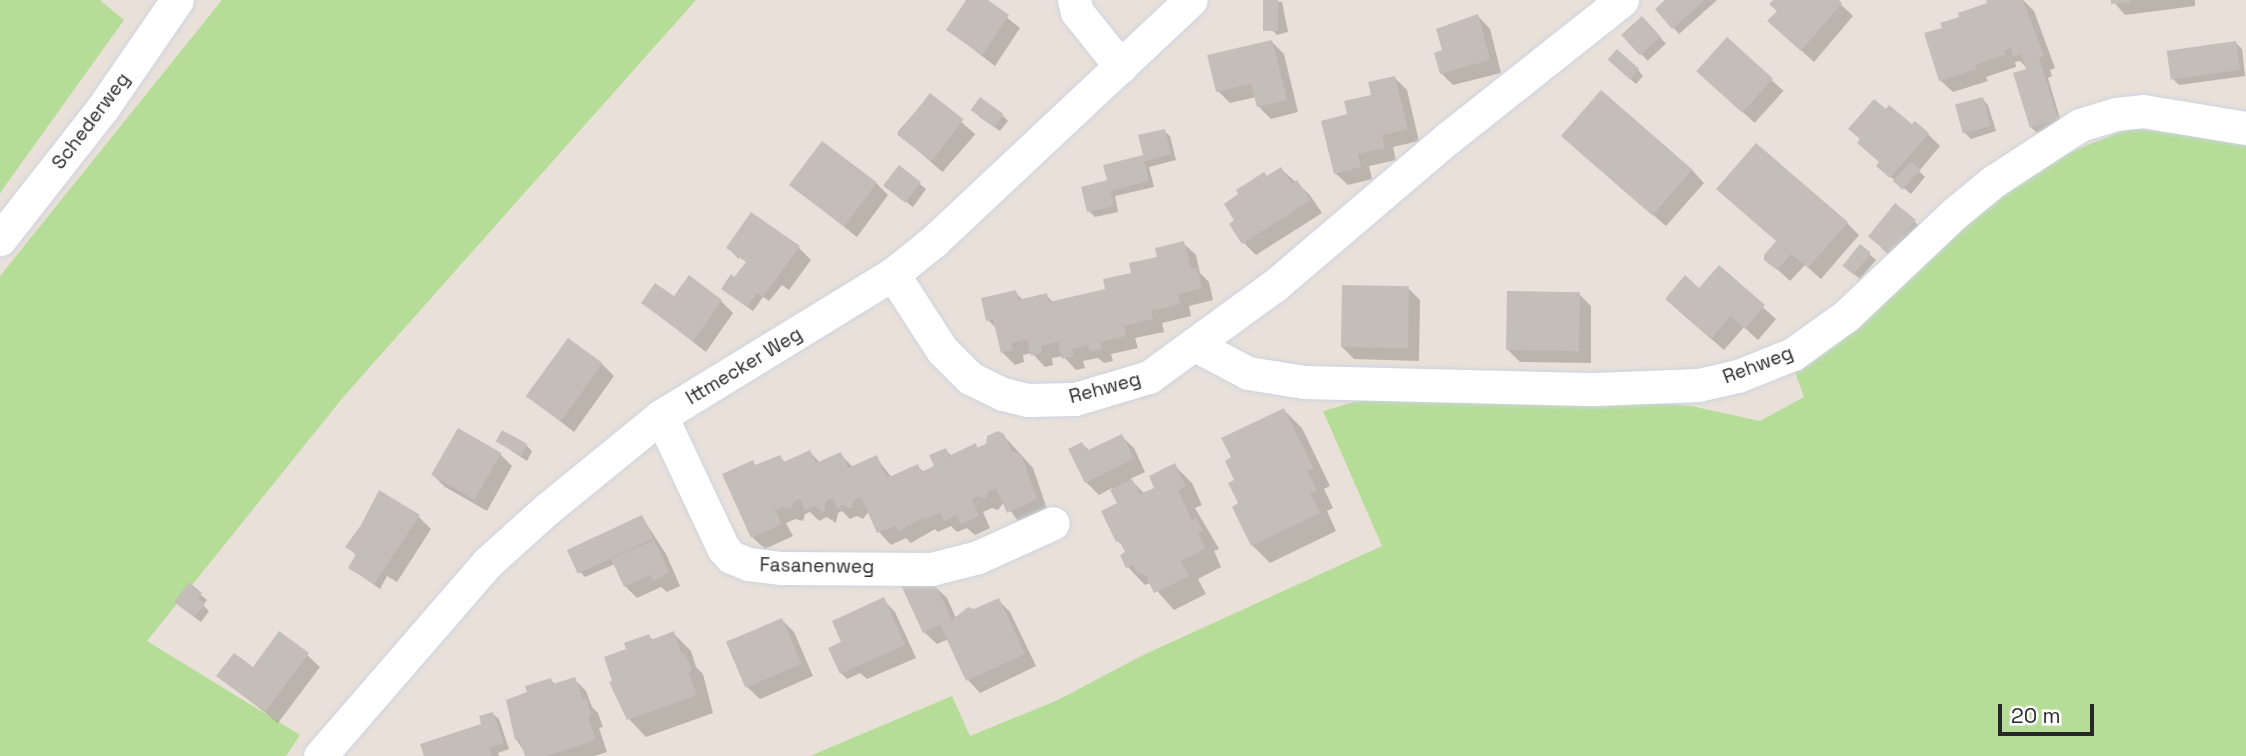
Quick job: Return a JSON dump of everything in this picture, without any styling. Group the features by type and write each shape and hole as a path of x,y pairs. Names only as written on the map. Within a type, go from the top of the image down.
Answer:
{"street":[{"name":"Schederweg","path":"0,239 102,109 177,0"},
{"path":"1074,0 1077,12 1121,66"},
{"name":"Ittmecker Weg","path":"320,756 487,563 608,456 661,416 893,274 934,241 1191,0"},
{"name":"Rehweg","path":"893,274 942,350 970,378 1003,394 1075,400 1149,377 1274,286 1447,138 1622,0"},
{"name":"Rehweg","path":"1195,345 1248,373 1304,382 1596,389 1698,385 1738,376 1793,354 1847,315 1955,213 1994,181 2080,125 2116,114 2143,111 2246,128"},
{"name":"Fasanenweg","path":"661,416 723,548 731,557 748,564 782,568 931,569 978,557 1054,523"}],"green space":[{"path":"0,0 100,0 124,20 0,193"},
{"path":"222,0 696,0 345,395 147,641 300,735 286,756 0,756 0,276"},
{"path":"2130,128 2246,144 2246,756 810,756 952,696 970,736 1058,700 1141,656 1382,546 1323,411 1414,385 1691,406 1760,421 1804,397 1794,370 1869,318 1979,209 2051,160"}],"building":[{"path":"966,0 988,0 1009,15 982,55 946,30"},
{"path":"1263,0 1278,0 1278,31 1263,31"},
{"path":"1665,0 1705,0 1672,29 1655,9"},
{"path":"1773,0 1839,0 1842,3 1801,51 1767,21 1777,11 1769,4"},
{"path":"1986,0 2023,0 2044,56 2039,58 2058,119 2030,128 2013,73 2026,69 2021,54 2013,56 2011,48 2004,50 2005,55 1975,65 1977,69 1939,81 1924,33 1942,28 1940,23 1959,17 1958,13 1987,3"},
{"path":"2111,0 2130,0 2130,2 2111,4"},
{"path":"1478,14 1490,60 1440,74 1434,53 1442,50 1436,29"},
{"path":"1642,16 1661,37 1640,56 1621,35"},
{"path":"1727,37 1773,78 1742,113 1696,71"},
{"path":"1272,40 1287,100 1257,107 1251,84 1216,92 1207,55"},
{"path":"2236,41 2240,70 2171,79 2167,51"},
{"path":"1617,49 1639,69 1630,79 1608,59"},
{"path":"1395,76 1408,129 1382,135 1385,148 1358,154 1361,167 1334,174 1321,121 1347,114 1344,101 1371,95 1368,82"},
{"path":"1601,90 1692,169 1652,215 1561,136"},
{"path":"930,93 964,119 931,161 897,135"},
{"path":"980,97 1003,114 994,127 971,110"},
{"path":"1983,97 1991,126 1963,133 1955,105"},
{"path":"1874,99 1886,109 1889,105 1912,124 1915,121 1929,133 1890,178 1876,166 1879,162 1857,143 1860,139 1848,129"},
{"path":"1165,129 1171,154 1144,161 1149,181 1110,191 1114,206 1087,212 1081,187 1107,180 1103,165 1143,155 1138,135"},
{"path":"822,141 877,183 844,226 789,185"},
{"path":"1756,143 1848,222 1808,268 1791,254 1777,270 1764,260 1764,255 1776,241 1716,189"},
{"path":"1911,161 1921,170 1903,190 1893,181"},
{"path":"899,165 921,182 905,203 883,185"},
{"path":"1281,167 1292,184 1297,180 1311,200 1242,244 1229,224 1234,220 1224,204 1238,194 1236,190 1264,172 1267,176"},
{"path":"1895,203 1916,220 1889,253 1868,236"},
{"path":"751,212 800,246 763,297 757,293 747,307 721,289 731,274 734,277 746,262 726,248"},
{"path":"1184,241 1191,269 1197,268 1202,288 1178,294 1180,304 1151,311 1153,319 1124,326 1126,336 1100,342 1102,349 1090,352 1088,345 1072,349 1074,356 1062,359 1058,342 1041,346 1042,353 1031,356 1027,339 1011,343 1013,350 1001,353 993,319 986,321 981,298 1016,290 1018,300 1047,293 1049,302 1105,289 1103,279 1131,273 1129,263 1157,257 1155,248"},
{"path":"1860,244 1871,253 1853,275 1842,266"},
{"path":"1719,265 1765,305 1745,329 1730,316 1711,339 1665,299 1685,275 1699,288"},
{"path":"689,275 722,300 693,341 641,303 655,283 674,296"},
{"path":"1342,285 1409,286 1408,348 1341,347"},
{"path":"1507,291 1580,292 1579,351 1506,350"},
{"path":"568,338 603,363 560,422 526,396"},
{"path":"1284,408 1313,468 1307,471 1317,490 1310,493 1320,513 1251,546 1232,507 1238,503 1228,483 1234,480 1225,461 1231,457 1221,438"},
{"path":"458,428 501,453 474,500 431,475"},
{"path":"502,430 527,444 521,455 496,441"},
{"path":"998,431 1004,434 1012,451 1021,454 1037,499 1007,513 996,488 989,491 986,499 978,496 972,499 979,516 961,524 957,515 944,521 940,513 924,520 923,517 898,532 895,526 877,533 861,497 854,500 851,508 843,505 837,508 832,498 826,501 824,513 814,506 805,510 800,499 793,502 791,510 783,507 775,510 782,524 751,538 722,474 753,460 755,465 780,455 784,462 810,450 816,463 841,452 848,468 877,455 887,478 918,464 921,472 934,466 929,455 946,448 951,459 951,455 976,443 977,448 986,444 987,436"},
{"path":"1122,434 1134,459 1085,483 1068,449 1082,442 1086,451"},
{"path":"1175,463 1186,487 1178,490 1192,520 1197,518 1203,531 1198,533 1205,549 1181,561 1189,576 1154,593 1146,576 1137,572 1133,565 1126,568 1120,555 1125,552 1120,541 1116,542 1101,511 1117,503 1110,490 1132,479 1140,494 1154,488 1149,476"},
{"path":"379,490 420,515 374,584 348,568 356,554 345,547 361,525"},
{"path":"642,515 653,539 578,574 567,550"},
{"path":"654,540 669,573 653,581 650,575 624,587 611,559"},
{"path":"189,582 202,593 198,598 205,604 194,617 174,602"},
{"path":"935,584 952,620 968,607 974,609 999,598 1025,654 966,681 940,625 923,633 901,585"},
{"path":"884,597 905,645 840,674 828,648 841,642 832,621"},
{"path":"782,618 802,664 745,688 726,642"},
{"path":"279,631 309,653 265,712 216,676 234,653 253,667"},
{"path":"674,631 682,655 685,654 692,670 688,672 697,695 627,720 609,682 612,681 604,657 626,649 624,643 649,634 651,640"},
{"path":"575,677 583,700 587,699 591,715 588,716 596,740 547,756 525,756 519,739 515,740 506,700 527,692 525,686 551,678 553,684"},
{"path":"493,712 504,743 489,748 492,756 424,756 420,744 481,724 479,716"}]}
